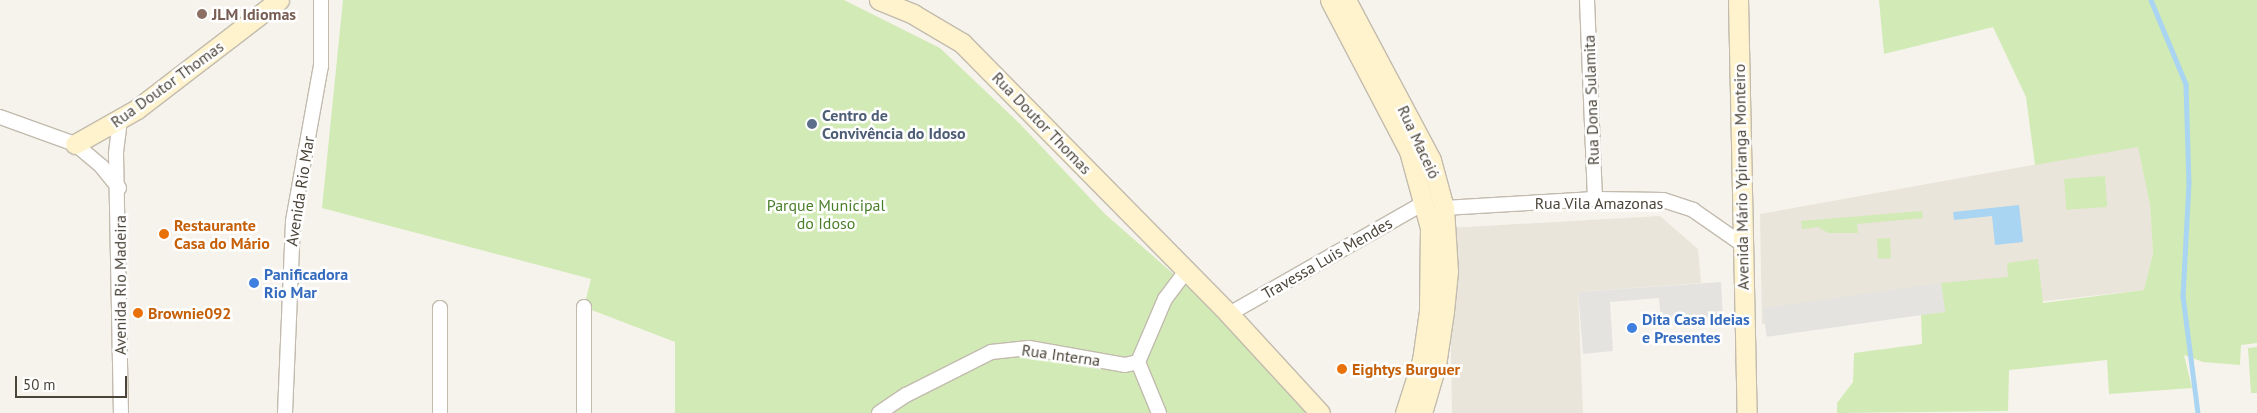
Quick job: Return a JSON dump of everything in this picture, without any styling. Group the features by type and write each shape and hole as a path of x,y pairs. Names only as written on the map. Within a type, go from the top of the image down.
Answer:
{"main road":[{"name":"Rua Doutor Thomas","path":"75,144 120,120 279,0"},
{"name":"Rua Doutor Thomas","path":"878,0 913,14 962,43 1229,314 1320,413"},
{"name":"Rua Maceió","path":"1330,0 1409,151 1425,202 1432,270 1430,311 1422,360 1405,413"},
{"name":"Rua Maceió","path":"1346,0 1431,160 1444,208 1448,270 1444,311 1436,365 1422,413"},
{"name":"Avenida Mário Ypiranga Monteiro","path":"1738,0 1746,413"}],"street":[{"name":"Avenida Rio Mar","path":"285,413 292,221 321,66 321,0"},
{"name":"Rua Dona Sulamita","path":"1587,0 1595,200"},
{"path":"0,117 75,144 102,167 118,188"},
{"name":"Avenida Rio Madeira","path":"120,120 116,145 121,413"},
{"name":"Rua Vila Amazonas","path":"1444,208 1595,200 1663,200 1692,210 1742,244"},
{"name":"Travessa Luis Mendes","path":"1229,314 1425,202"},
{"path":"1159,413 1138,362 1165,299 1186,271"},
{"path":"584,307 584,413"},
{"path":"440,308 440,413"},
{"name":"Rua Interna","path":"879,413 914,391 991,352 1029,348 1125,365 1138,362"}],"shaded area":[{"path":"2138,146 2150,205 2153,253 2144,290 1945,312 1762,324 1760,214"},
{"path":"1660,216 1698,249 1701,283 1578,292 1583,413 1452,413 1449,228"},
{"path":"1721,282 1723,316 1661,321 1659,298 1610,302 1613,351 1583,354 1578,292"},
{"path":"1941,283 1945,312 1767,337 1763,308"}],"green space":[{"name":"Parque Municipal do Idoso","path":"343,0 844,0 940,48 1020,124 1105,214 1242,334 1310,413 675,413 675,342 584,307 591,279 322,208"},
{"path":"1879,0 2257,0 2257,343 2241,345 2240,365 2203,362 2184,355 2192,388 2109,394 2107,360 2009,370 2008,411 1837,413 1837,403 1853,382 1854,353 1922,344 1921,314 1945,312 1941,283 2008,277 2007,263 2038,259 2043,303 2144,290 2153,253 2150,205 2138,147 2035,165 2026,97 1993,27 1884,54"},
{"path":"2105,176 2107,207 2066,210 2064,179"},
{"path":"1922,211 1923,218 1857,224 1858,233 1828,233 1818,227 1802,229 1801,221"},
{"path":"1890,238 1891,258 1878,259 1877,239"},
{"path":"2257,347 2257,393 2251,393 2248,348"}],"water":[{"path":"2019,205 2023,242 1995,245 1992,216 1954,220 1953,212"}],"waterway":[{"path":"2151,0 2186,84 2189,183 2183,296 2198,413"}],"place":[{"name":"JLM Idiomas","path":"202,14"},
{"name":"Centro de Convivência do Idoso","path":"812,124"},
{"name":"Restaurante Casa do Mário","path":"164,234"},
{"name":"Panificadora Rio Mar","path":"254,283"},
{"name":"Brownie092","path":"138,313"},
{"name":"Dita Casa Ideias e Presentes","path":"1632,328"},
{"name":"Eightys Burguer","path":"1342,369"}]}
